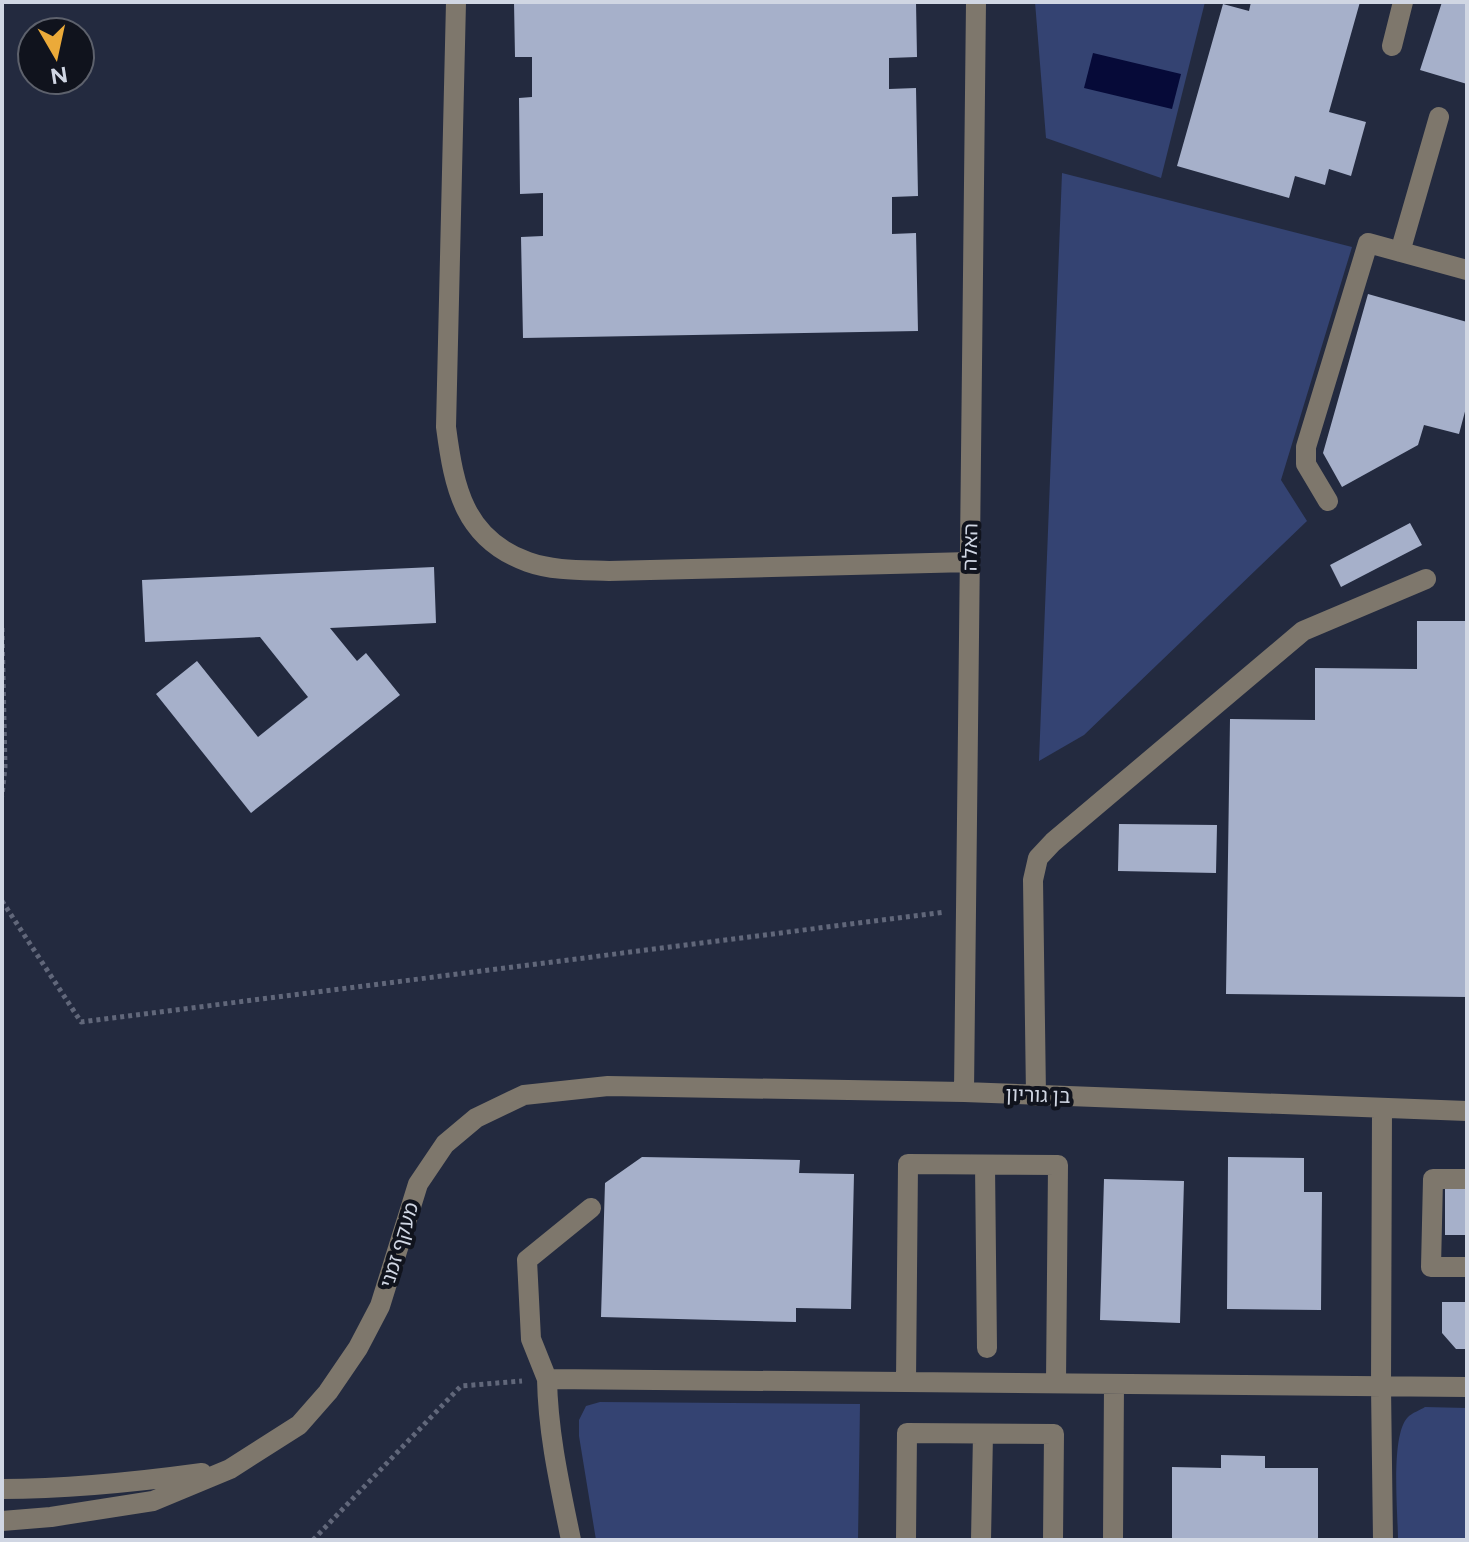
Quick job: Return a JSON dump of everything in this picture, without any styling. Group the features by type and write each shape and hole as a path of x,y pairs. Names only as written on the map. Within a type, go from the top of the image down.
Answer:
{"street":[{"path":"456,2 446,427 451,468 462,503 479,531 505,552 530,563 568,569 609,571 970,562"},
{"name":"האלה","path":"964,1092 976,2"},
{"path":"1392,46 1403,2"},
{"path":"1400,252 1439,117"},
{"path":"1328,501 1306,464 1306,447 1368,243 1467,270"},
{"path":"1036,1096 1033,880 1038,858 1303,631 1426,579"},
{"name":"בן גוריון","path":"608,1086 964,1092 1467,1111"},
{"name":"מעקף זמני","path":"2,1521 51,1517 153,1501 230,1469 299,1425 328,1392 358,1348 380,1306 418,1184 445,1144 476,1118 524,1095 608,1086"},
{"path":"1382,1108 1383,1540"},
{"path":"906,1382 908,1164 1058,1165 1056,1383"},
{"path":"985,1165 987,1348"},
{"path":"1467,1179 1433,1179 1431,1267 1467,1267"},
{"path":"571,1540 552,1444 547,1379 531,1339 527,1260 591,1208"},
{"path":"547,1379 1467,1387"},
{"path":"1113,1540 1114,1384"},
{"path":"906,1540 907,1433 1054,1434 1053,1540"},
{"path":"981,1540 983,1434"},
{"name":"מעקף זמני","path":"2,1489 92,1485 230,1469"}],"path":[{"path":"2,628 5,767 2,796"},
{"path":"2,901 81,1022 965,909"},
{"path":"313,1540 461,1386 547,1379"}],"shaded area":[{"path":"1035,2 1205,2 1161,178 1046,138"},
{"path":"1093,53 1181,74 1172,109 1084,88"},
{"path":"1062,173 1352,247 1281,480 1307,521 1084,735 1039,761"},
{"path":"600,1402 860,1404 858,1540 596,1540 579,1420 586,1406"},
{"path":"1425,1407 1467,1408 1467,1540 1398,1540 1396,1475 1399,1440 1408,1417"}],"building":[{"path":"514,2 916,2 917,57 889,58 889,89 916,88 918,196 892,197 892,234 916,233 918,331 523,338 521,237 543,236 543,193 520,194 519,98 532,97 532,57 515,57"},
{"path":"1251,2 1360,2 1329,112 1366,122 1351,176 1329,169 1325,185 1295,176 1289,198 1177,166 1223,4 1249,11"},
{"path":"1442,2 1467,2 1467,84 1420,70"},
{"path":"1368,294 1467,322 1467,404 1459,434 1424,425 1418,445 1342,487 1323,453"},
{"path":"1410,523 1422,545 1341,587 1330,565"},
{"path":"434,567 436,623 330,628 357,661 366,653 400,695 251,813 156,694 197,661 258,737 308,697 260,637 145,642 142,580"},
{"path":"1417,621 1467,621 1467,997 1226,994 1230,719 1315,720 1315,668 1417,669"},
{"path":"1119,824 1217,825 1216,873 1118,871"},
{"path":"642,1157 800,1160 799,1173 854,1174 851,1309 796,1308 796,1322 601,1317 605,1183"},
{"path":"1228,1157 1304,1158 1304,1192 1322,1192 1321,1310 1227,1309"},
{"path":"1104,1179 1184,1181 1180,1323 1100,1320"},
{"path":"1445,1185 1467,1185 1467,1235 1445,1235"},
{"path":"1442,1302 1467,1302 1467,1349 1456,1349 1442,1333"},
{"path":"1221,1455 1265,1456 1265,1468 1318,1468 1318,1540 1172,1540 1172,1467 1221,1468"}]}
